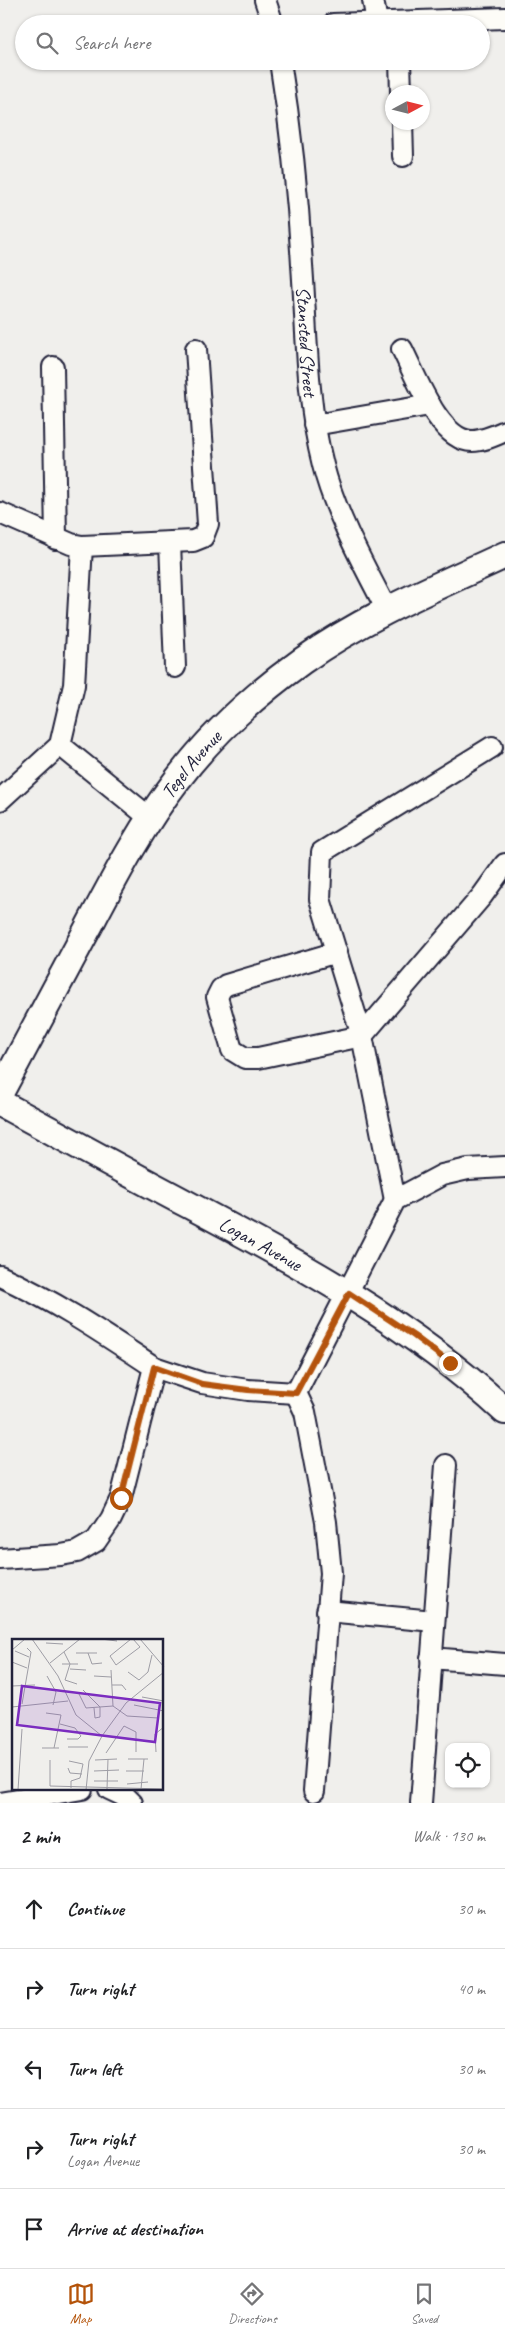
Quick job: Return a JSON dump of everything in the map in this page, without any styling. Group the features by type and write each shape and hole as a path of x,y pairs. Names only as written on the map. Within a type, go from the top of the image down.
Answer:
{"street":[{"path":"265,0 270,15"},
{"path":"373,0 376,15"},
{"path":"490,19 505,18"},
{"name":"Stansted Street","path":"281,70 294,160 308,381 314,425 331,490 368,573 387,610"},
{"path":"400,70 401,85"},
{"path":"402,130 403,156"},
{"path":"0,514 56,539 82,546 170,543 198,540 206,533 208,524 196,349"},
{"path":"402,349 430,405 448,431 462,440 484,440 505,431"},
{"path":"53,367 56,539"},
{"path":"314,425 430,405"},
{"path":"170,543 175,667"},
{"path":"0,800 60,745 74,685 82,546"},
{"name":"Tegel Avenue","path":"0,1093 112,884 150,818 177,779 218,732 278,679 339,637 387,610 505,554"},
{"path":"60,745 150,818"},
{"path":"395,1200 362,1036 320,899 322,852 492,747"},
{"path":"337,952 221,988 217,997 229,1046 245,1058 258,1058 362,1036 482,896 505,864"},
{"name":"Logan Avenue","path":"0,1103 349,1293 436,1352 505,1410"},
{"path":"296,1393 349,1293 395,1200 442,1175 468,1169 505,1167"},
{"path":"0,1276 41,1295 91,1325 154,1367 202,1384 248,1390 296,1393"},
{"path":"0,1559 77,1552 96,1541 111,1519 121,1498 154,1367"},
{"path":"296,1393 305,1412 328,1530 330,1573 314,1791"},
{"path":"421,1803 446,1465"},
{"path":"327,1611 434,1621"},
{"path":"431,1658 505,1664"},
{"path":"0,1803 76,1790"},
{"path":"111,1790 126,1797 132,1803"}],"route":[{"path":"121,1498 154,1367 202,1384 248,1390 296,1393 349,1293 414,1336 450,1363"}]}
